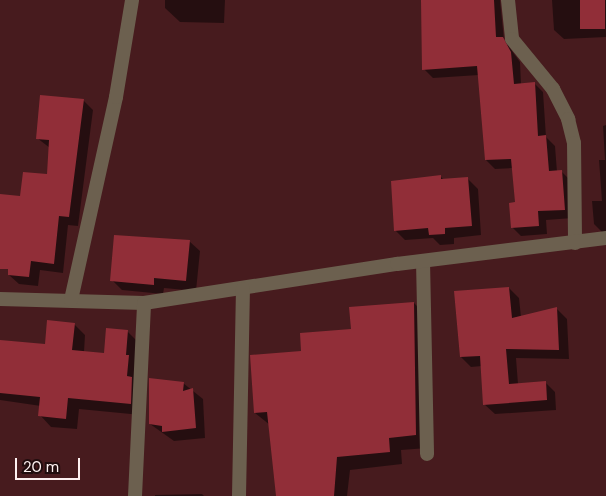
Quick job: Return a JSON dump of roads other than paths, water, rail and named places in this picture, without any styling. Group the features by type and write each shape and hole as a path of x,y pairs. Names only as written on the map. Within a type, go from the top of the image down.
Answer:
{"street":[{"path":"70,300 116,97 132,0"},
{"path":"508,0 512,39 553,89 568,119 574,143 575,243"},
{"path":"0,299 144,303 422,261 606,238"},
{"path":"422,261 427,454"},
{"path":"240,496 242,289"},
{"path":"135,496 144,303"}]}
